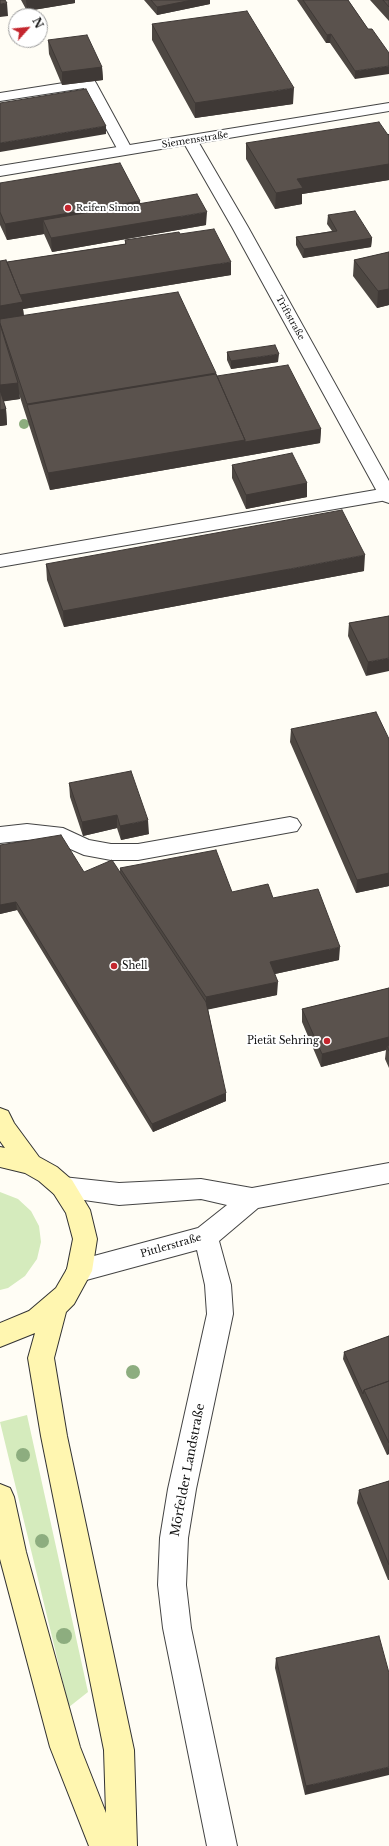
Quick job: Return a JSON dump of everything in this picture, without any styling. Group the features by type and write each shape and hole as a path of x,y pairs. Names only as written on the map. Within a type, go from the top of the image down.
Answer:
{"main road":[{"path":"0,1118 6,1130 30,1164"},
{"path":"0,1157 30,1164 48,1174 63,1188 78,1210 85,1239 79,1271 65,1296 38,1319 14,1331 0,1334"},
{"path":"55,1306 41,1358 54,1436 119,1750 122,1846"},
{"path":"0,1497 12,1552 66,1747 104,1846"}],"street":[{"path":"0,97 90,83 125,151"},
{"name":"Siemensstraße","path":"0,171 190,141 389,107"},
{"name":"Triftstraße","path":"190,141 240,227 388,495"},
{"path":"0,561 388,495"},
{"path":"0,835 27,832 63,836 84,847 111,852 138,852 290,825"},
{"name":"Pittlerstraße","path":"63,1188 119,1194 201,1189 252,1199 389,1173"},
{"name":"Pittlerstraße","path":"79,1271 205,1237 252,1199"},
{"name":"Mörfelder Landstraße","path":"205,1237 215,1270 220,1314 182,1489 174,1538 172,1584 177,1628 222,1846"}],"green space":[{"path":"0,1192 18,1199 31,1211 39,1226 41,1242 37,1259 25,1276 8,1288 0,1290"},
{"path":"27,1415 88,1692 69,1707 0,1422"}],"building":[{"path":"0,0 5,0 7,3 0,4"},
{"path":"151,0 192,0 157,7"},
{"path":"303,0 348,0 368,29 372,29 389,53 389,66 355,71 331,34 327,35"},
{"path":"383,0 389,0 389,7"},
{"path":"247,11 294,88 195,103 152,24"},
{"path":"87,35 102,67 62,72 48,40"},
{"path":"86,89 106,126 0,143 0,103"},
{"path":"379,122 388,135 389,134 389,164 297,179 303,188 276,193 246,143"},
{"path":"120,163 140,201 5,224 0,212 0,183"},
{"path":"197,194 207,212 51,238 43,220"},
{"path":"355,211 372,238 304,249 296,237 337,231 328,215"},
{"path":"214,229 231,262 20,295 7,262 126,244 125,240 179,232 180,234"},
{"path":"389,252 389,289 378,291 354,260"},
{"path":"6,260 23,302 0,306 0,261"},
{"path":"178,292 216,373 27,404 0,323 0,319"},
{"path":"0,324 18,383 0,385"},
{"path":"275,345 279,354 231,361 227,352"},
{"path":"288,365 321,429 245,442 217,376"},
{"path":"216,374 245,440 48,473 27,405"},
{"path":"0,390 6,409 0,410"},
{"path":"292,453 307,483 246,495 232,465"},
{"path":"342,510 365,555 63,611 46,564"},
{"path":"389,616 389,658 368,662 349,623"},
{"path":"376,712 389,739 389,873 357,880 291,729"},
{"path":"131,771 148,820 120,826 117,815 82,822 69,783"},
{"name":"Shell","path":"61,835 84,872 112,860 206,1002 226,1093 152,1124 16,902 0,905 0,845"},
{"path":"216,850 232,892 268,884 273,898 318,889 340,947 270,962 278,982 206,997 120,868"},
{"path":"389,988 389,1037 322,1054 302,1009"},
{"path":"389,1336 389,1381 364,1390 363,1394 344,1352"},
{"path":"389,1381 389,1443 364,1390"},
{"path":"389,1481 389,1565 359,1490"},
{"path":"379,1636 389,1673 389,1767 306,1786 276,1658"}],"place":[{"name":"Reifen Simon","path":"68,208"},
{"name":"Shell","path":"114,966"},
{"name":"Pietät Sehring","path":"327,1041"}]}
